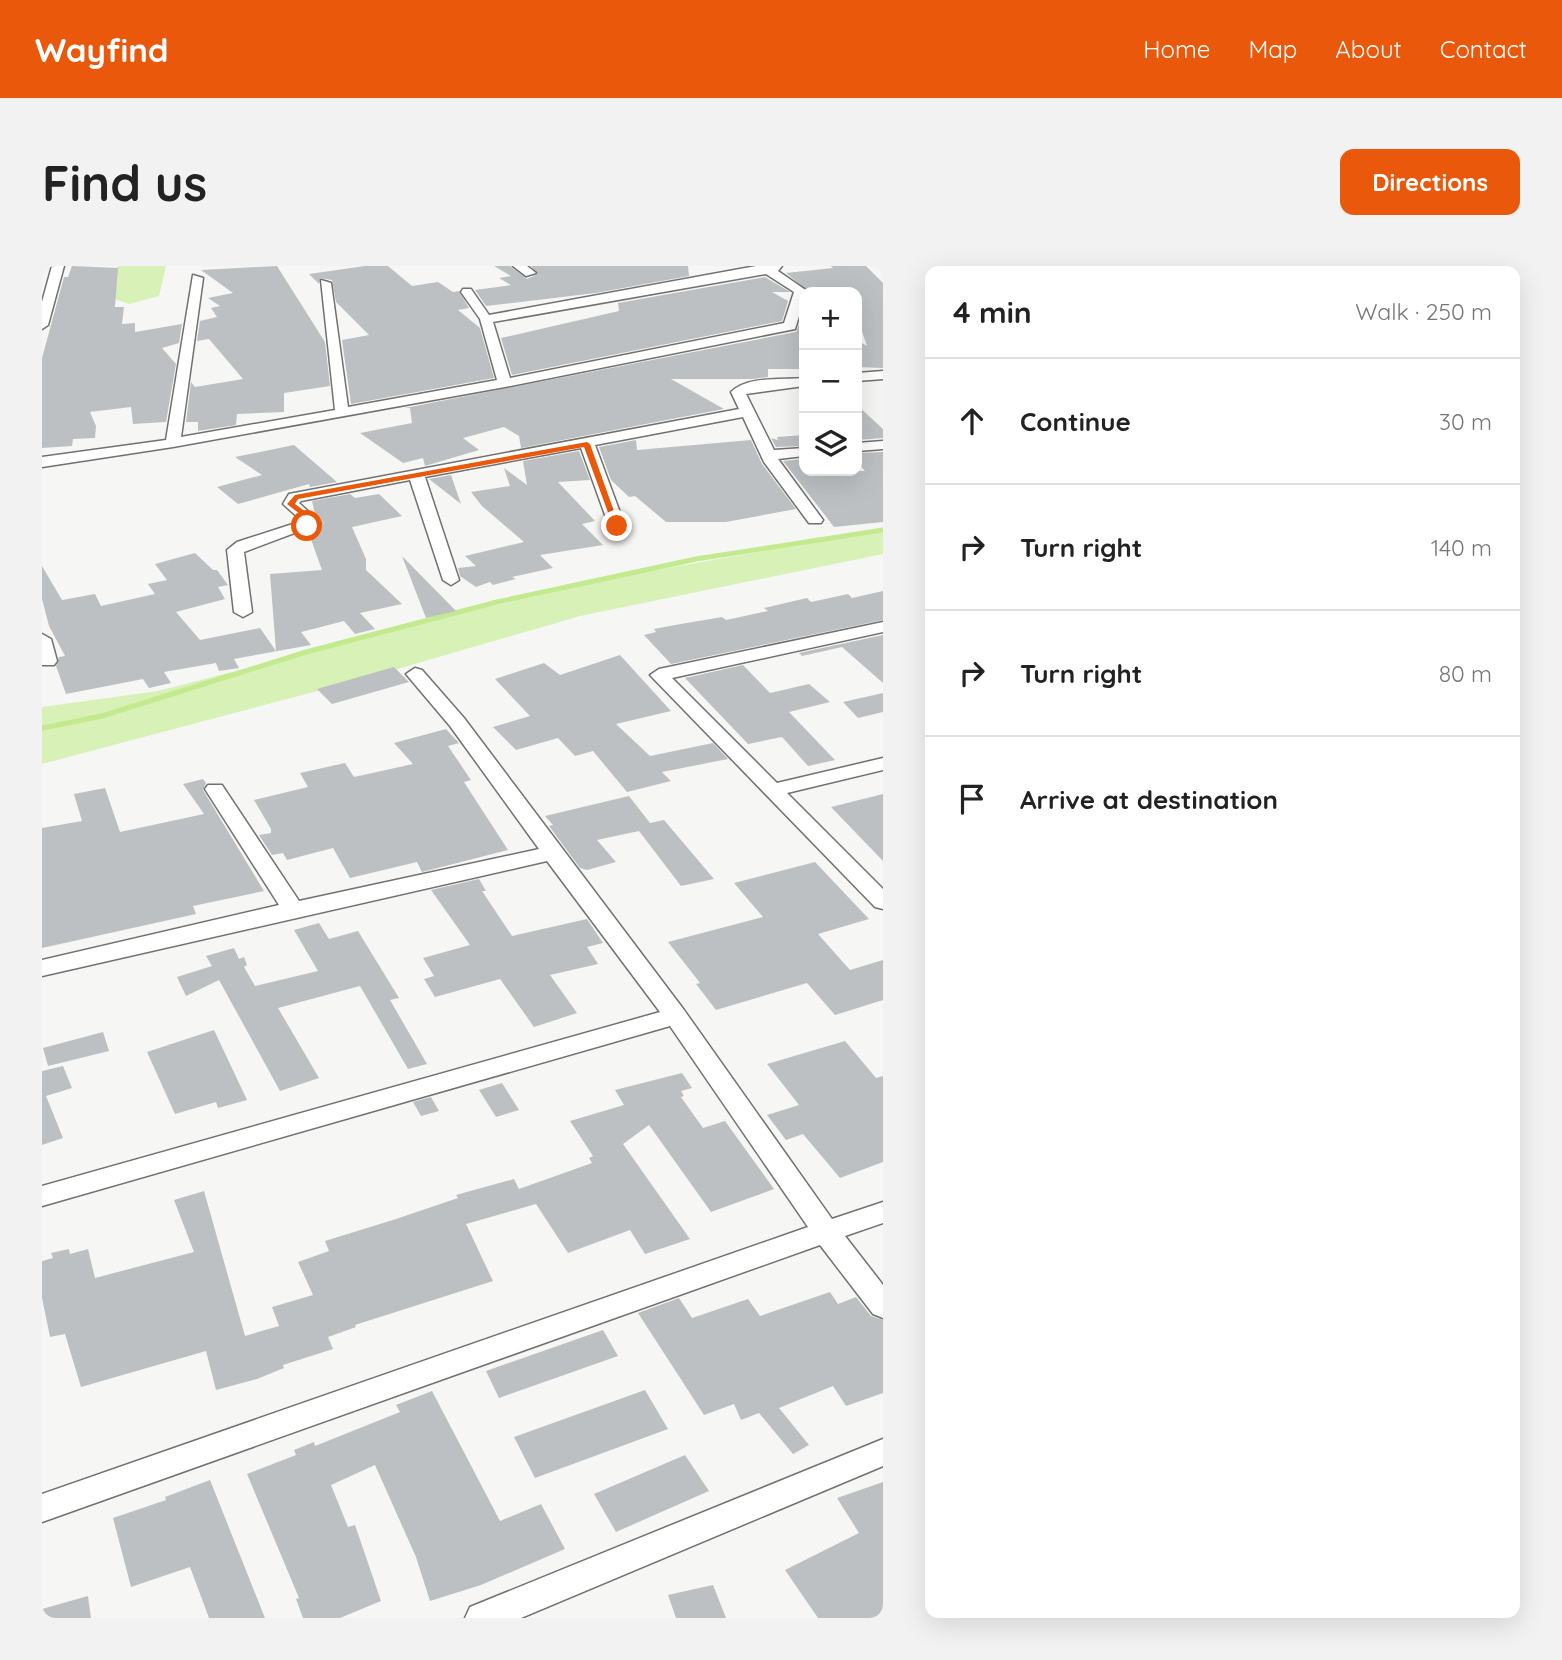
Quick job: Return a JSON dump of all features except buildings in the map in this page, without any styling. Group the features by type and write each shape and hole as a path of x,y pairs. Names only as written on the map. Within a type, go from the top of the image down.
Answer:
{"street":[{"path":"42,325 58,266"},
{"path":"486,319 766,268 791,266"},
{"path":"42,462 173,443 505,383 790,326 801,291 766,268"},
{"path":"173,443 197,278"},
{"path":"325,283 342,412"},
{"path":"467,292 486,319 505,383"},
{"path":"862,376 883,374"},
{"path":"799,383 741,389 738,392 768,455 815,520"},
{"path":"243,612 235,550 243,544 313,523 291,504 295,497 746,412"},
{"path":"587,444 617,526"},
{"path":"862,446 883,444"},
{"path":"768,455 799,452"},
{"path":"416,474 451,580"},
{"path":"883,627 659,675 883,902"},
{"path":"42,639 48,660"},
{"path":"415,674 457,722 676,1016 826,1232 883,1306"},
{"path":"774,790 883,764"},
{"path":"215,789 293,909"},
{"path":"42,968 293,909 552,853"},
{"path":"42,1196 676,1016"},
{"path":"42,1508 883,1212"},
{"path":"482,1618 883,1452"}],"green space":[{"path":"118,266 166,266 159,296 129,304 98,293"},
{"path":"883,530 883,554 580,616 370,677 42,764 42,707 158,691 466,612 639,573"}],"waterway":[{"path":"42,728 102,716 306,652 497,602 696,559 883,530"}],"route":[{"path":"307,526 314,521 294,508 290,500 295,497 587,444 617,526"}]}
